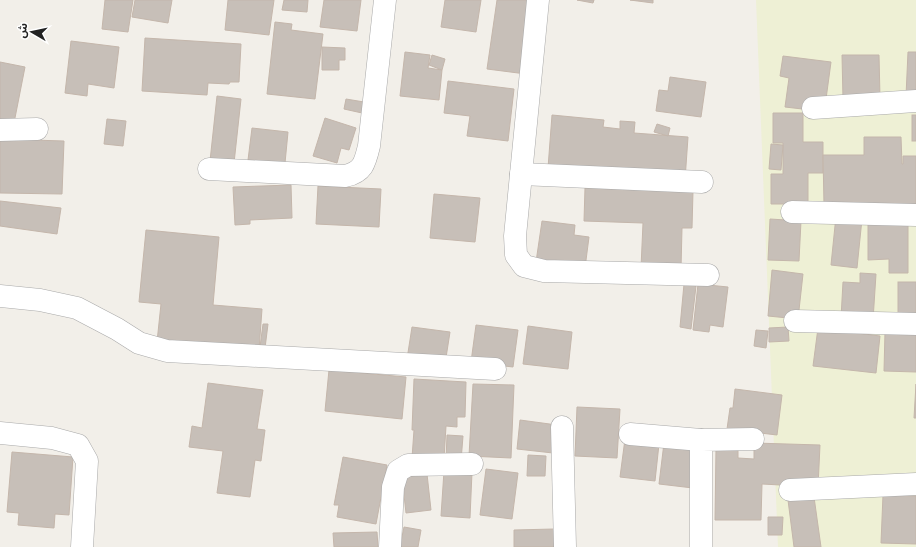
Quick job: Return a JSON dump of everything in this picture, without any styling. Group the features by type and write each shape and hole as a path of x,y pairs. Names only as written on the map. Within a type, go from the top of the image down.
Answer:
{"street":[{"path":"209,169 345,176 354,174 361,168 369,146 385,0"},
{"path":"538,0 515,236 516,255 524,266 544,270 708,275"},
{"path":"813,108 916,102"},
{"path":"0,130 37,129"},
{"path":"521,174 702,182"},
{"path":"792,212 916,215"},
{"path":"0,296 40,300 77,308 117,329 139,343 167,351 495,369"},
{"path":"795,321 916,324"},
{"path":"562,426 565,547"},
{"path":"0,433 52,438 78,446 87,461 82,547"},
{"path":"630,434 701,440 752,439"},
{"path":"701,440 701,547"},
{"path":"390,547 393,487 398,471 408,466 472,464"},
{"path":"790,490 916,484"}],"green space":[{"path":"756,0 916,0 916,547 778,547"}],"building":[{"path":"105,0 133,0 128,32 102,29"},
{"path":"135,0 172,0 168,23 132,17"},
{"path":"228,0 274,0 269,35 225,30"},
{"path":"284,0 308,0 307,12 282,10"},
{"path":"324,0 361,0 357,31 320,27"},
{"path":"445,0 481,0 476,32 441,27"},
{"path":"497,0 536,0 526,74 487,69"},
{"path":"577,0 594,0 593,3"},
{"path":"630,0 653,0 653,3"},
{"path":"275,22 292,24 291,30 323,34 315,99 267,94"},
{"path":"145,38 241,44 239,82 230,82 229,84 208,83 207,95 142,91"},
{"path":"71,41 119,47 114,88 88,84 87,96 65,93"},
{"path":"322,47 345,48 345,60 339,60 339,70 322,70"},
{"path":"405,52 430,55 428,68 442,70 439,100 400,96"},
{"path":"908,52 916,52 916,96 906,96"},
{"path":"432,55 445,59 442,70 429,65"},
{"path":"842,55 879,55 880,98 843,99"},
{"path":"783,56 831,62 826,99 811,110 785,107 789,78 780,76"},
{"path":"0,62 25,67 13,128 0,125"},
{"path":"670,77 706,82 701,117 656,111 659,90 668,91"},
{"path":"448,81 514,89 508,141 467,136 470,116 444,113"},
{"path":"217,96 241,99 234,163 210,161"},
{"path":"346,99 364,102 362,113 344,109"},
{"path":"773,113 803,113 803,142 823,142 823,173 808,173 808,204 771,204 771,174 783,174 783,143 773,143"},
{"path":"552,115 604,120 603,127 620,129 620,121 635,122 634,133 688,137 685,180 548,168"},
{"path":"912,115 916,115 916,141 912,141"},
{"path":"325,118 356,128 349,150 341,148 337,163 313,156"},
{"path":"107,119 126,121 123,146 104,144"},
{"path":"657,124 670,128 668,136 654,132"},
{"path":"252,128 288,132 285,163 248,160"},
{"path":"864,137 901,137 902,164 903,156 916,156 916,204 824,205 823,155 864,155"},
{"path":"0,139 64,141 62,194 0,193"},
{"path":"771,144 783,145 781,170 769,169"},
{"path":"291,185 292,218 250,220 250,224 235,225 233,187"},
{"path":"318,186 381,189 379,227 316,224"},
{"path":"585,188 693,191 692,228 682,228 681,269 641,268 643,223 584,221"},
{"path":"434,194 480,198 475,242 430,238"},
{"path":"0,201 61,208 57,234 0,226"},
{"path":"836,216 862,219 857,268 831,265"},
{"path":"770,219 801,221 799,261 768,260"},
{"path":"868,219 908,220 908,273 889,273 889,259 868,260"},
{"path":"542,221 575,225 574,235 589,237 585,268 536,262"},
{"path":"146,230 219,237 213,305 262,309 259,350 157,342 161,304 139,302"},
{"path":"772,270 803,274 798,319 768,316"},
{"path":"860,273 876,274 873,320 841,318 843,282 860,283"},
{"path":"898,282 916,282 916,314 898,314"},
{"path":"684,284 696,286 691,329 680,327"},
{"path":"698,284 728,287 723,327 710,325 709,332 693,330"},
{"path":"263,324 268,324 265,348 260,347"},
{"path":"476,325 518,330 513,367 471,362"},
{"path":"528,326 572,332 568,369 523,364"},
{"path":"412,327 450,332 445,364 407,359"},
{"path":"788,327 789,341 769,342 769,328"},
{"path":"818,328 880,336 876,373 813,366"},
{"path":"756,330 768,331 766,348 754,346"},
{"path":"885,332 916,332 916,372 884,371"},
{"path":"329,370 406,377 402,419 325,411"},
{"path":"414,379 466,382 465,417 457,417 457,427 446,426 444,459 412,458 414,430 412,430"},
{"path":"208,383 263,390 257,429 265,430 261,461 255,460 250,497 217,493 223,451 189,447 192,426 202,428"},
{"path":"473,384 514,385 511,458 469,456"},
{"path":"916,384 916,418 914,418"},
{"path":"735,389 782,395 777,435 727,429 730,408 733,408"},
{"path":"577,407 620,409 617,458 575,456"},
{"path":"520,420 557,425 553,453 517,449"},
{"path":"447,435 463,436 461,461 446,460"},
{"path":"625,439 659,444 655,481 620,477"},
{"path":"664,443 698,447 693,488 659,484"},
{"path":"754,443 820,445 818,487 762,484 761,520 715,520 716,448 738,449 738,458 754,459"},
{"path":"12,452 73,457 69,515 55,514 54,528 18,525 19,513 7,512"},
{"path":"528,455 546,456 545,476 527,476"},
{"path":"343,457 387,465 376,524 337,517 339,505 334,505"},
{"path":"486,469 518,473 512,519 480,515"},
{"path":"444,471 472,472 470,518 441,516"},
{"path":"427,474 431,510 406,513 402,477"},
{"path":"883,495 916,496 916,544 881,543"},
{"path":"814,497 821,547 794,547 788,500"},
{"path":"768,517 783,517 782,535 768,535"},
{"path":"404,527 421,530 418,547 400,547"},
{"path":"554,529 554,547 514,547 514,530"},
{"path":"377,532 378,547 334,547 333,533"}]}
